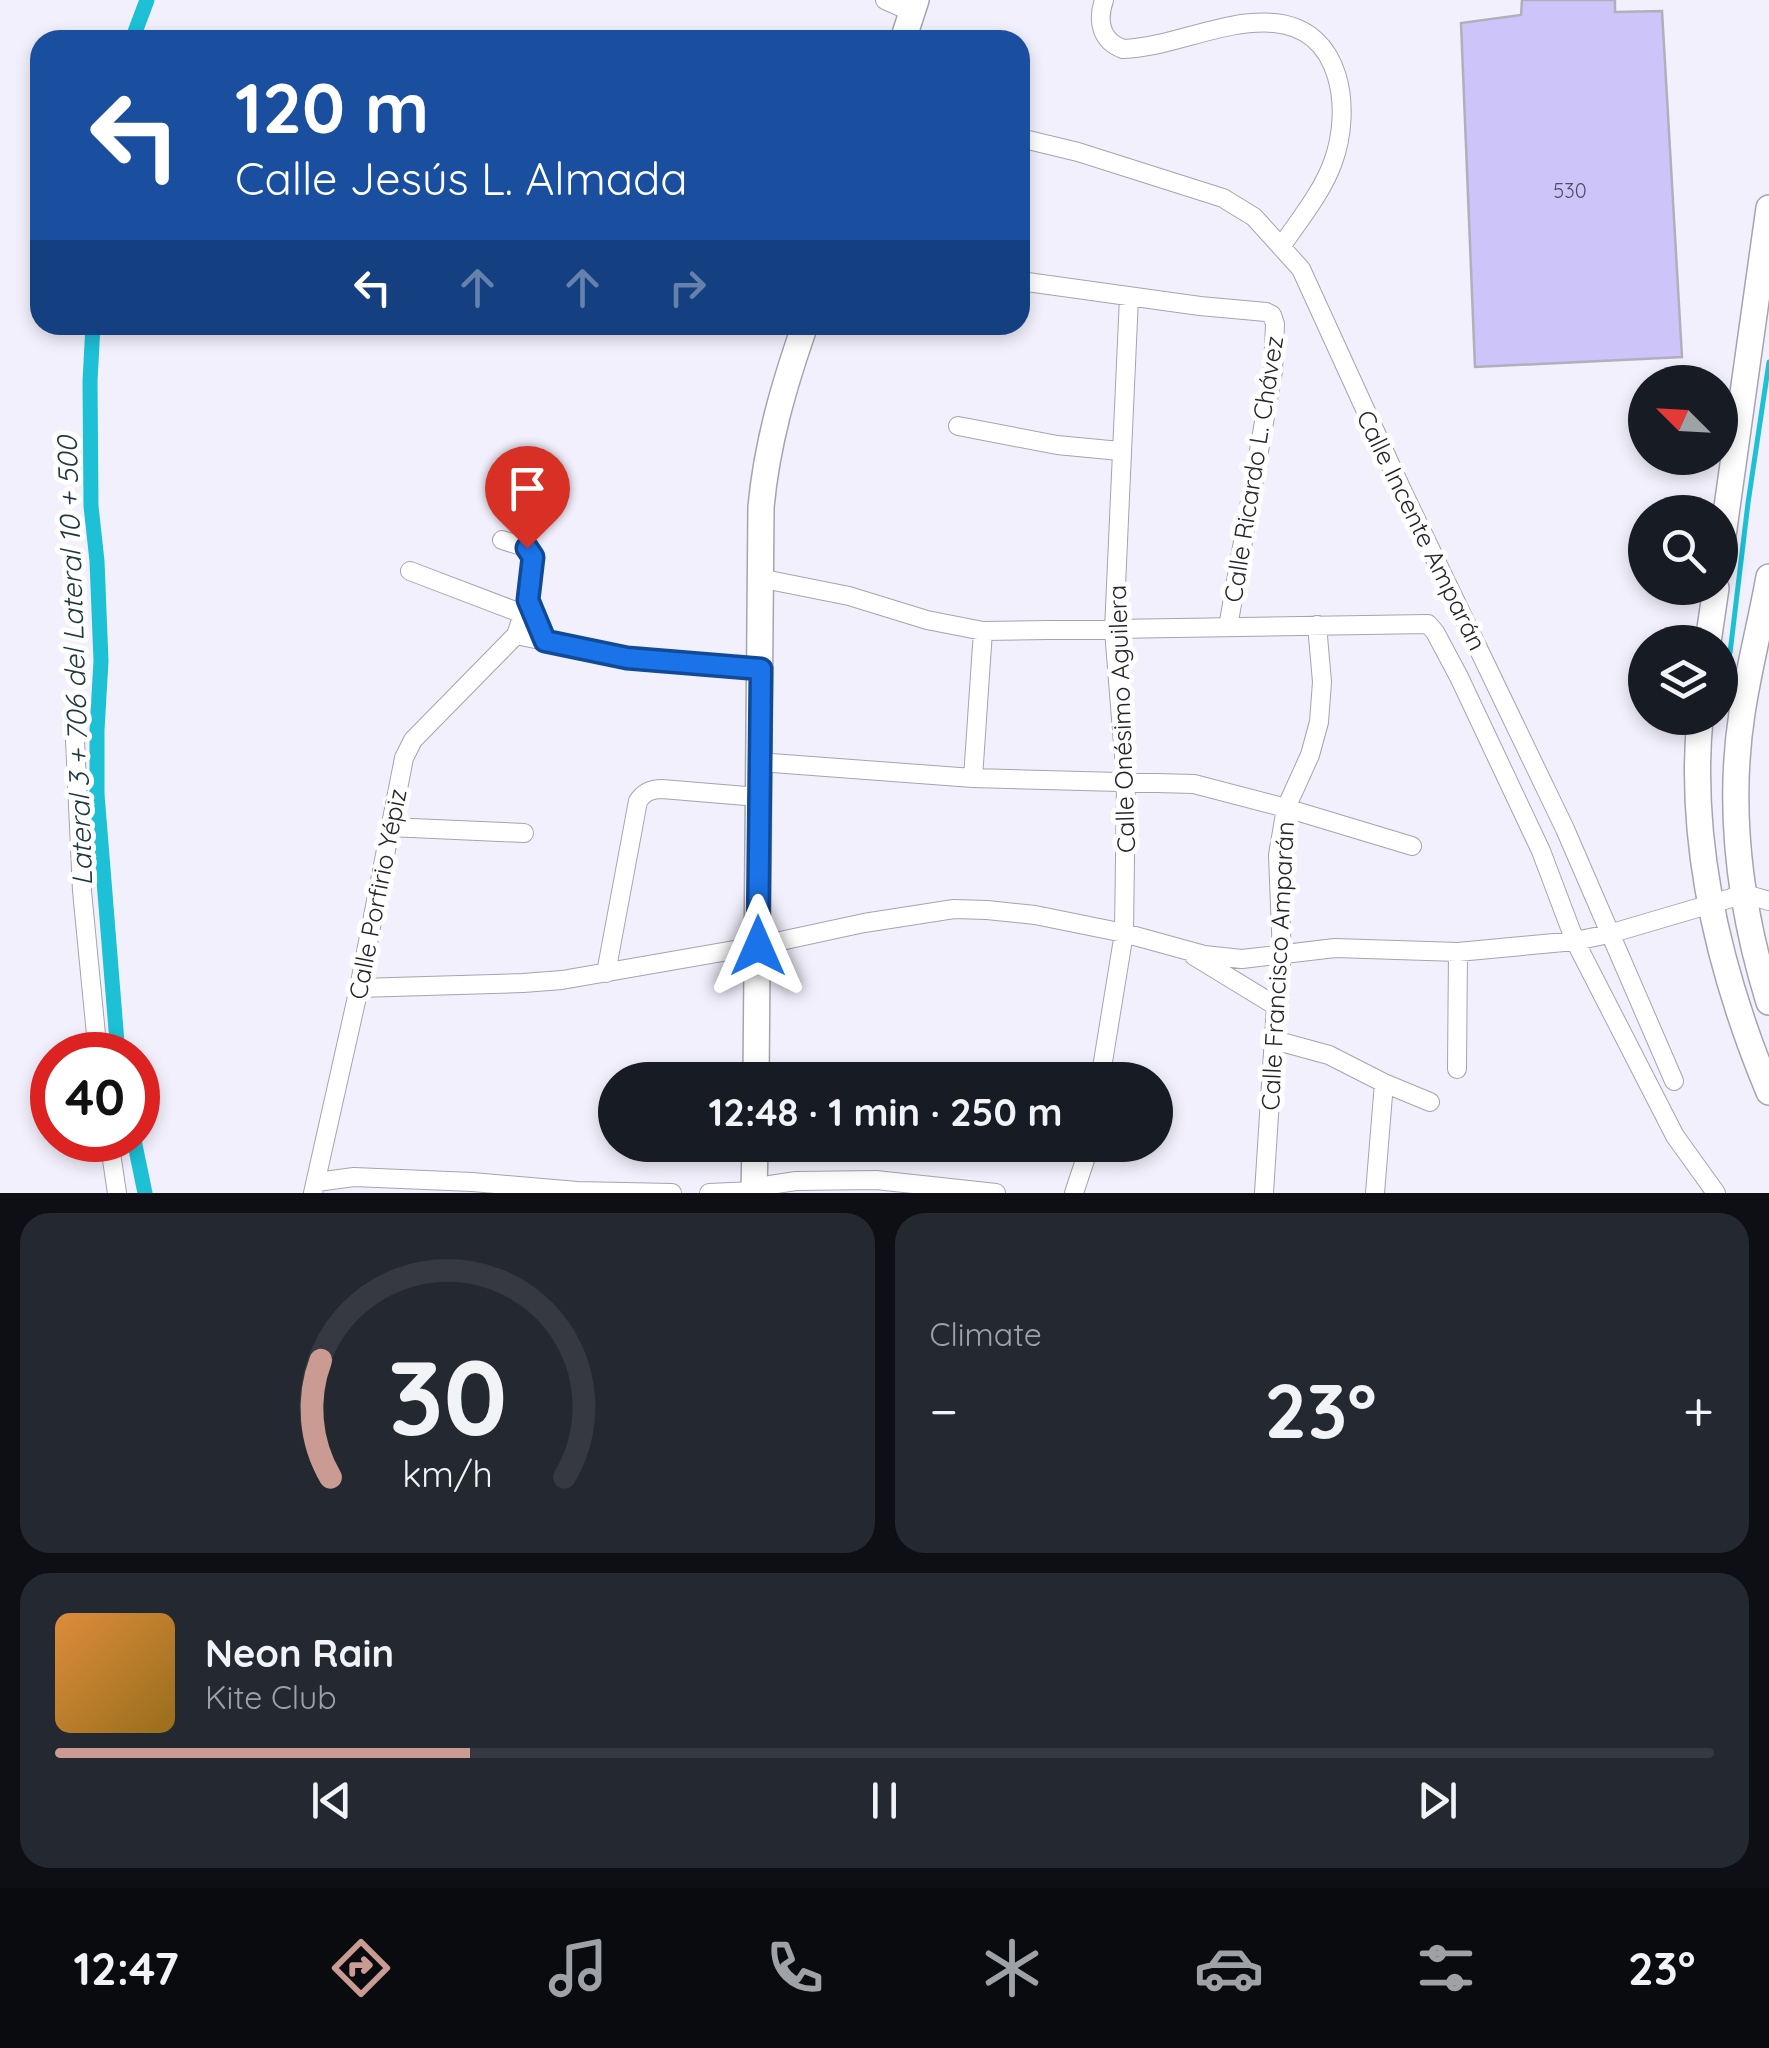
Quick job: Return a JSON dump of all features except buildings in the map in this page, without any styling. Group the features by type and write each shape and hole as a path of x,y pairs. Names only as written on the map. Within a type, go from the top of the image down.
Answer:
{"street":[{"path":"885,0 914,6 906,30"},
{"path":"1104,0 1100,24 1104,37 1113,46 1124,49 1212,30 1271,23 1307,34 1326,51 1335,68 1340,94 1334,160 1282,247"},
{"name":"Calle Incente Amparán","path":"1030,140 1078,152 1238,205 1300,269 1565,829 1592,938 1674,1081"},
{"path":"1729,495 1769,208"},
{"path":"1030,282 1128,297"},
{"name":"Calle Ricardo L. Chávez","path":"1128,297 1269,313 1275,324 1274,371 1228,627"},
{"name":"Calle Onésimo Aguilera","path":"1103,1062 1124,933 1126,782 1114,630 1128,297"},
{"path":"756,1062 761,507 769,447 802,335"},
{"path":"958,426 1120,452"},
{"path":"502,540 522,546 532,554 526,607 516,635 627,658 761,669"},
{"path":"410,571 526,607 545,641"},
{"path":"1769,576 1739,736 1736,834 1738,860 1757,897 1751,936 1769,1002"},
{"path":"759,578 849,596 983,632 1428,624 1459,678 1541,852 1592,938 1675,1136 1716,1193"},
{"name":"Calle Francisco Amparán","path":"1264,1193 1282,956 1278,876 1286,808 1310,754 1319,722 1322,682 1318,625"},
{"path":"974,778 983,632"},
{"name":"Calle Porfirio Yépiz","path":"315,1188 407,750 516,635"},
{"path":"1700,735 1698,796 1710,903 1732,990 1769,1092"},
{"path":"76,740 82,891 96,1032"},
{"path":"758,762 974,778 1194,784 1412,846"},
{"path":"606,973 642,795 662,789 758,797"},
{"path":"389,827 524,833"},
{"path":"359,988 523,983 606,973 954,909 1012,912 1124,933 1204,955 1242,959 1335,948 1458,952 1592,938 1710,903 1757,897"},
{"path":"1180,948 1276,1006"},
{"path":"1457,1069 1458,952"},
{"path":"1274,1040 1329,1055 1430,1102"},
{"path":"1375,1193 1384,1082"},
{"path":"112,1162 117,1193"},
{"path":"754,1192 755,1162"},
{"path":"1074,1193 1084,1162"},
{"path":"315,1188 354,1177 672,1193"},
{"path":"709,1193 754,1192 796,1181 876,1180 996,1193"}],"waterway":[{"name":"Lateral 3 + 706 del Lateral 10 + 500","path":"136,30 147,0"},
{"name":"Lateral 3 + 706 del Lateral 10 + 500","path":"92,335 91,506 101,661 97,794 116,1032"},
{"path":"1733,625 1769,362"},
{"name":"Lateral 3 + 706 del Lateral 10 + 500","path":"139,1162 145,1193"}],"route":[{"path":"527,548 533,557 528,600 545,641 627,658 761,669 758,946"}]}
